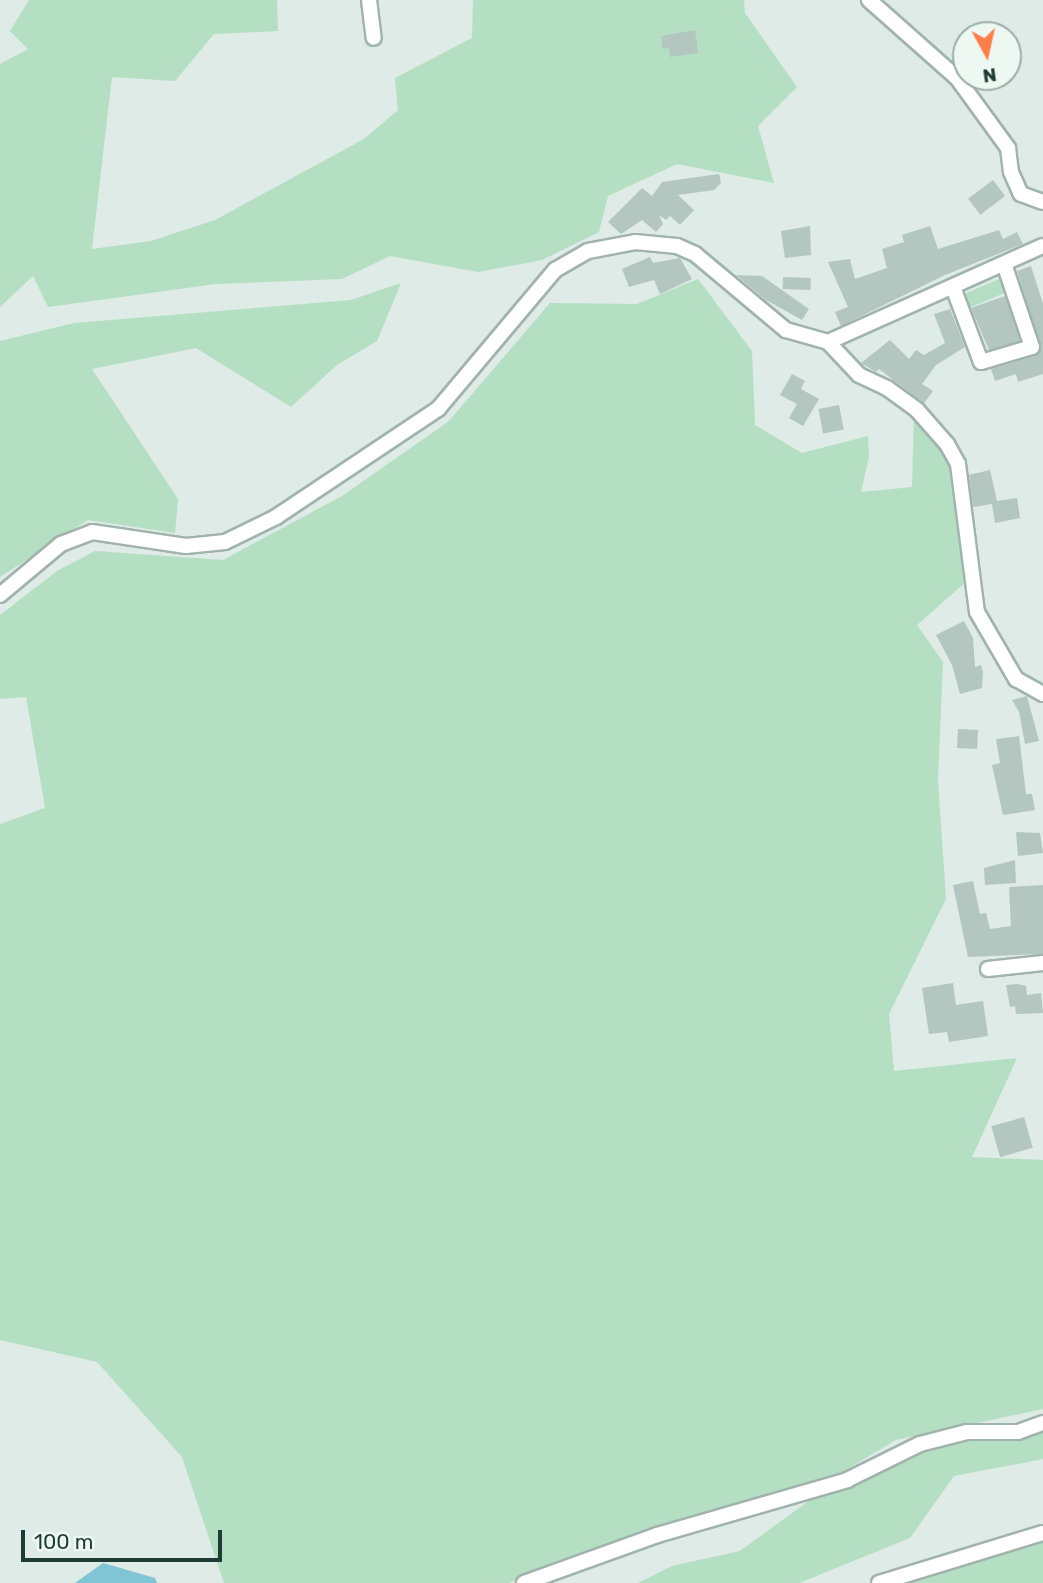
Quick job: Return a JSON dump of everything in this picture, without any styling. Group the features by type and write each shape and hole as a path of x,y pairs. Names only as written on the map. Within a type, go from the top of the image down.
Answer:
{"street":[{"path":"369,0 374,38"},
{"path":"869,0 957,78 1008,148 1012,173 1021,194 1043,202"},
{"path":"0,595 61,544 92,531 186,546 225,542 276,517 438,409 555,270 588,251 635,242 677,246 695,254 786,330 828,342 859,374 887,388 917,410 947,444 958,464 977,612 1016,679 1043,694"},
{"path":"828,342 1043,246"},
{"path":"953,287 981,362 1032,346 1004,264"},
{"path":"988,969 1043,963"},
{"path":"524,1583 657,1535 846,1480 920,1444 967,1432 1018,1432 1043,1423"},
{"path":"879,1583 1043,1533"}],"green space":[{"path":"29,0 277,0 278,31 214,34 175,81 112,77 92,249 151,241 215,220 364,139 398,110 395,78 472,38 473,0 744,0 745,13 797,87 758,126 774,183 677,164 608,196 599,232 542,260 478,272 390,256 342,279 216,284 48,307 33,276 0,307 0,64 28,49 10,31"},
{"path":"698,279 752,351 755,425 802,453 868,436 869,457 861,492 912,487 914,413 943,447 954,470 967,581 917,625 943,662 938,781 946,899 889,1014 894,1071 1017,1058 972,1157 1043,1160 1043,1409 896,1440 842,1472 556,1561 509,1583 224,1583 182,1457 97,1362 0,1340 0,824 45,808 26,697 0,699 0,615 57,571 95,551 223,560 342,496 449,421 550,303 637,304"},
{"path":"999,279 1005,293 968,308 962,295"},
{"path":"401,283 377,341 337,365 291,407 196,348 92,369 178,499 175,533 88,520 0,577 0,341 74,323 351,300"},
{"path":"1043,1417 1043,1459 954,1476 910,1538 799,1583 638,1583 672,1566 740,1551 810,1500 901,1458 1002,1431 1013,1432 1027,1421"},
{"path":"1043,1540 1043,1583 907,1583"}],"water":[{"path":"103,1563 155,1578 157,1583 75,1583"}],"building":[{"path":"695,30 698,53 670,57 669,48 663,49 661,36"},
{"path":"719,174 721,183 714,190 678,195 694,210 680,225 670,216 666,220 659,215 663,224 656,232 642,220 621,234 608,222 642,188 652,196 662,182"},
{"path":"993,180 1005,196 980,215 968,199"},
{"path":"810,226 811,255 785,258 781,231"},
{"path":"930,226 938,249 999,230 1003,239 1017,232 1023,244 945,275 841,326 835,312 848,307 828,262 850,259 855,279 887,268 882,249 904,242 902,235"},
{"path":"650,257 653,263 680,258 692,279 660,294 654,280 629,287 622,269"},
{"path":"1031,266 1043,304 1043,374 1018,382 1016,374 995,381 991,369 1035,356 1041,350 1017,271"},
{"path":"736,275 762,276 809,309 802,320 766,300"},
{"path":"783,277 811,278 811,290 783,289"},
{"path":"1005,296 1020,341 989,350 971,308"},
{"path":"950,309 965,347 936,365 922,384 933,391 924,403 879,369 876,372 861,363 890,340 909,359 916,350 924,355 945,343 934,314"},
{"path":"792,374 805,381 801,389 819,399 803,426 789,418 797,404 780,395"},
{"path":"839,405 844,430 823,434 818,409"},
{"path":"990,470 997,501 1017,498 1020,518 995,523 992,504 973,507 969,475"},
{"path":"964,621 973,638 975,667 981,665 983,672 982,688 960,694 952,665 936,635"},
{"path":"1027,696 1039,741 1025,744 1019,712 1012,700"},
{"path":"958,729 978,730 977,749 957,748"},
{"path":"1019,736 1026,794 1032,794 1035,810 1003,815 992,765 1000,763 996,739"},
{"path":"1016,832 1040,833 1043,853 1018,856"},
{"path":"1015,860 1016,883 985,885 984,868"},
{"path":"973,881 980,914 986,913 990,929 1011,926 1009,887 1043,885 1043,954 968,957 953,885"},
{"path":"953,983 956,1005 983,1001 988,1036 949,1042 947,1032 929,1034 922,988"},
{"path":"1006,985 1026,986 1027,995 1041,993 1043,1013 1016,1014 1015,1006 1010,1007"},
{"path":"1024,1117 1033,1148 1000,1157 991,1126"}]}
